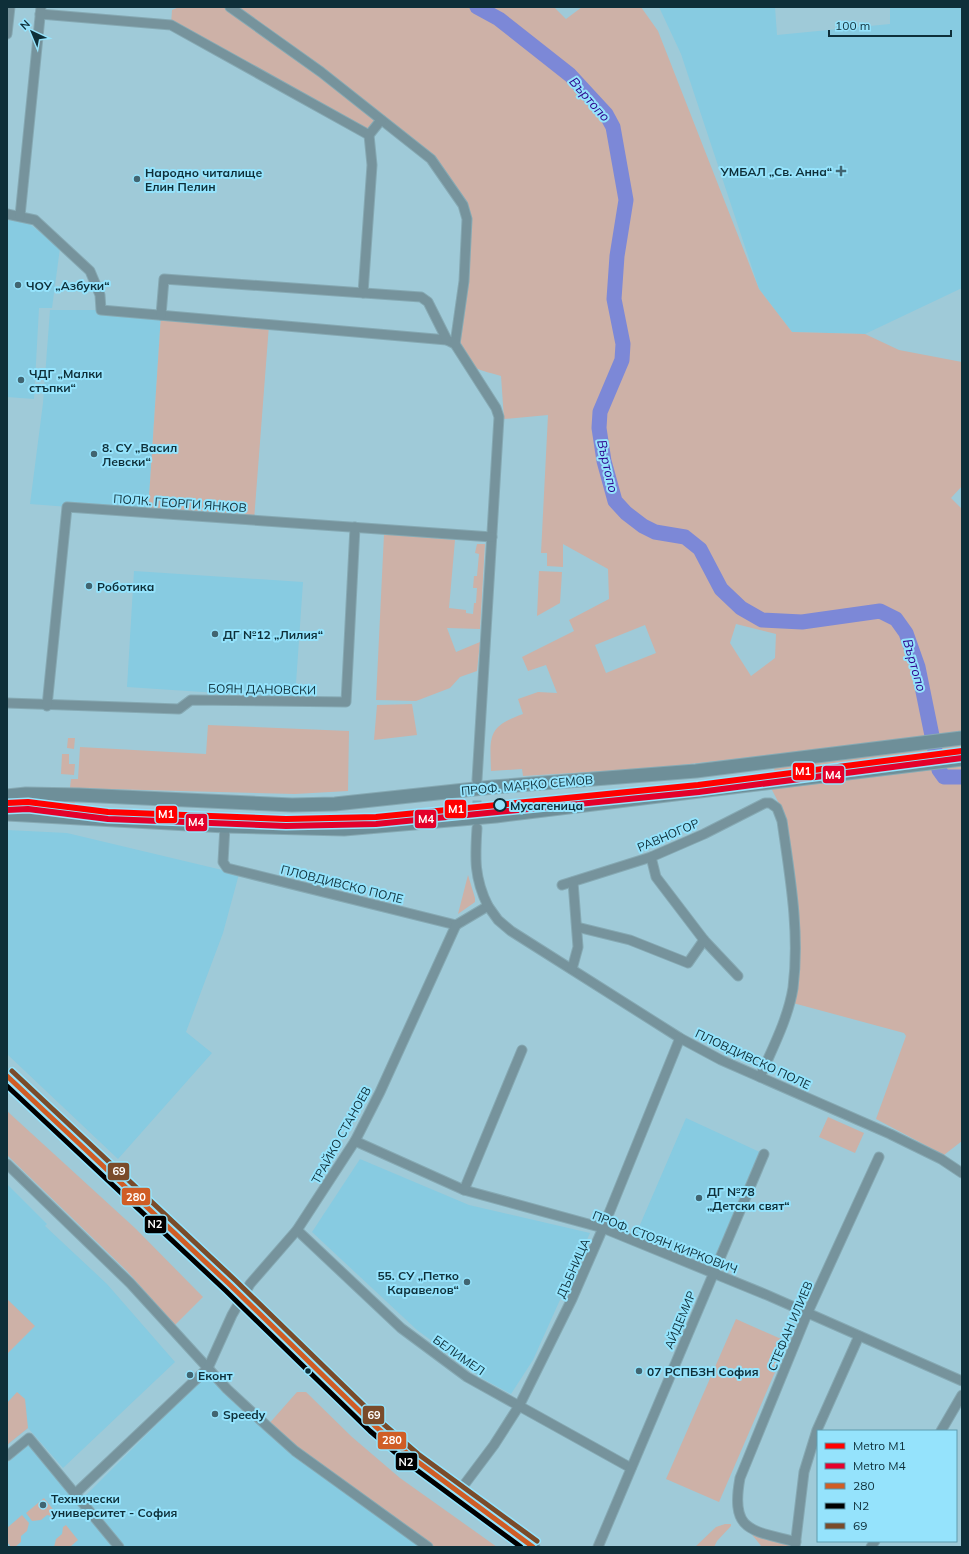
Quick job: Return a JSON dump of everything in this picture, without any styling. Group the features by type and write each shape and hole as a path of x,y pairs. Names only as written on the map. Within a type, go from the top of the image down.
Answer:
{"main road":[{"name":"ПРОФ. МАРКО СЕМОВ","path":"962,738 696,771 493,787 335,804 292,805 79,795 12,796 12,814 225,826 314,829 362,828 496,816 962,759"},
{"path":"7,1076 375,1426 414,1460 533,1547"}],"street":[{"path":"7,34 10,7"},
{"path":"230,7 321,72 432,159 463,205 467,219 464,281 451,342"},
{"path":"20,216 40,10 171,25 369,135"},
{"path":"363,293 372,165 369,135 381,120"},
{"path":"7,214 35,220 90,271 100,295 101,310 451,342"},
{"path":"161,315 164,279 421,297 428,302 451,342 496,408 499,417 477,780"},
{"name":"ПОЛК. ГЕОРГИ ЯНКОВ","path":"47,706 67,507 492,537"},
{"name":"БОЯН ДАНОВСКИ","path":"7,703 47,706 179,709 191,700 346,702 355,527"},
{"name":"РАВНОГОР","path":"562,885 651,857 765,803 770,803 777,808 782,821 795,910 793,989 789,1004 760,1077"},
{"name":"ПЛОВДИВСКО ПОЛЕ","path":"225,826 223,862 227,868 456,925"},
{"name":"ПЛОВДИВСКО ПОЛЕ","path":"477,828 475,869 483,895 488,906 498,920 511,931 680,1038 721,1060 890,1134 941,1159 962,1173"},
{"path":"651,857 656,877 704,940 738,976"},
{"path":"572,969 577,951 577,927 573,882"},
{"path":"456,925 488,906"},
{"name":"ТРАЙКО СТАНОЕВ","path":"208,1368 250,1284 297,1230 355,1141 380,1092 456,925"},
{"path":"577,927 630,940 688,963 704,940"},
{"name":"ДЪБНИЦА","path":"458,1493 494,1445 519,1406 572,1299 603,1228 680,1038"},
{"path":"464,1190 522,1050"},
{"name":"ПРОФ. СТОЯН КИРКОВИЧ","path":"355,1141 464,1190 603,1228 962,1381"},
{"name":"АЙДЕМИР","path":"598,1547 764,1154"},
{"name":"СТЕФАН ИЛИЕВ","path":"796,1545 754,1531 743,1523 738,1510 737,1497 740,1478 807,1314 879,1157"},
{"path":"7,1164 130,1283 227,1389 295,1451 428,1547"},
{"name":"БЕЛИМЕЛ","path":"297,1230 401,1328 467,1377 631,1468"},
{"path":"796,1545 804,1472 817,1430 859,1336"},
{"path":"76,1494 208,1368"},
{"path":"942,1430 962,1395"},
{"path":"7,1456 29,1438 118,1547"}],"shaded area":[{"path":"179,7 554,7 566,19 582,7 641,7 658,31 759,289 792,332 865,334 899,350 962,362 962,486 951,498 962,509 962,1141 944,1155 876,1119 906,1036 904,1033 793,1003 797,909 786,817 772,790 776,754 654,768 523,776 522,769 491,771 491,741 493,734 503,723 523,714 518,699 538,692 557,693 546,665 528,671 522,657 574,631 569,620 609,599 608,569 563,544 563,567 547,566 547,553 541,553 548,415 504,419 501,376 472,366 465,356 459,338 463,205 431,159 381,120 369,135 171,25 172,10","holes":["736,624 776,634 775,658 751,676 730,643","645,625 656,653 606,673 595,645"]},
{"name":"УМБАЛ „Св. Анна“","path":"659,7 775,7 777,35 890,24 890,7 962,7 962,288 865,334 792,332 759,289 681,54"},
{"path":"7,219 26,221 60,248 52,308 39,308 34,399 7,397"},
{"name":"8. СУ „Васил Левски“","path":"50,310 101,310 161,315 148,513 30,504 43,403"},
{"path":"161,315 269,325 254,520 148,513"},
{"path":"384,534 455,540 449,608 466,610 466,613 473,614 474,603 476,603 477,588 473,588 474,576 477,576 479,554 475,553 477,544 485,544 480,629 447,628 456,652 480,642 477,671 460,677 450,688 416,701 376,700"},
{"name":"ДГ №12 „Лилия“","path":"134,571 303,582 295,698 127,687"},
{"path":"539,571 562,572 560,603 537,616"},
{"path":"412,704 417,735 374,740 377,705"},
{"path":"208,725 349,731 348,791 295,794 70,788 71,779 78,779 80,747 206,754"},
{"path":"68,738 75,738 74,749 67,748"},
{"path":"62,754 69,754 69,764 75,764 74,775 61,774"},
{"path":"31,801 75,801 75,813 31,811"},
{"path":"7,830 67,833 239,874 223,933 186,1032 212,1053 118,1159 7,1054"},
{"path":"468,875 475,902 458,914"},
{"path":"7,1111 136,1229 203,1297 175,1325 127,1271 7,1155"},
{"path":"828,1117 864,1133 855,1153 819,1137"},
{"name":"ДГ №78 „Детски свят“","path":"686,1118 764,1154 713,1274 633,1241"},
{"name":"55. СУ „Петко Каравелов“","path":"360,1159 469,1205 590,1233 533,1360 511,1394 483,1379 417,1330 312,1232"},
{"path":"7,1184 47,1224 45,1226 107,1284 175,1362 63,1468 28,1428 7,1445"},
{"path":"7,1299 35,1326 8,1353 7,1352"},
{"path":"736,1319 788,1342 719,1502 666,1479"},
{"path":"208,1373 422,1547 124,1547 83,1498"},
{"path":"17,1392 25,1399 28,1428 7,1445 7,1403"},
{"path":"297,1392 306,1392 352,1437 400,1478 497,1547 428,1547 267,1426"},
{"name":"Технически университет - София","path":"30,1444 114,1547 7,1547 7,1463"},
{"path":"44,1498 56,1513 52,1516 47,1515 41,1520 32,1521 26,1513"},
{"path":"22,1515 29,1523 27,1531 21,1536 21,1542 15,1547 11,1547 7,1542 7,1528"},
{"path":"731,1524 731,1526 717,1541 714,1547 695,1547 716,1527"},
{"path":"66,1525 78,1540 70,1547 54,1547 56,1539 62,1534 63,1527"},
{"path":"749,1531 793,1544 792,1547 762,1547"}],"waterway":[{"name":"Въртопо","path":"477,7 499,19 570,75 606,114 613,127 626,200 617,256 614,299 623,344 622,360 600,412 599,428 604,461 615,501 626,513 643,526 655,532 685,537 700,549 721,589 741,608 762,620 802,622 880,611 896,619 906,633 918,667 939,770 944,777 962,777"}],"tunnel":[{"path":"477,784 477,823"}],"metro line":[{"name":"M1","path":"7,803 28,802 108,812 286,819 376,817 698,785 962,751"},
{"name":"M4","path":"7,810 28,809 108,819 286,826 376,824 699,792 962,758"}],"transit line":[{"name":"69","path":"12,1071 235,1280 380,1421 418,1454 537,1541"},
{"name":"280","path":"7,1076 230,1285 375,1426 414,1459 533,1547"},
{"name":"N2","path":"7,1086 225,1290 370,1431 410,1465 521,1547"}],"place":[{"name":"УМБАЛ „Св. Анна“","path":"841,171"},
{"name":"Народно читалище Елин Пелин","path":"137,179"},
{"name":"ЧОУ „Азбуки“","path":"18,285"},
{"name":"ЧДГ „Малки стъпки“","path":"21,380"},
{"name":"8. СУ „Васил Левски“","path":"94,454"},
{"name":"Роботика","path":"89,586"},
{"name":"ДГ №12 „Лилия“","path":"215,634"},
{"name":"Мусагеница","path":"500,805"},
{"name":"ДГ №78 „Детски свят“","path":"699,1198"},
{"name":"55. СУ „Петко Каравелов“","path":"467,1282"},
{"name":"07 РСПБЗН София","path":"639,1371"},
{"name":"Еконт","path":"190,1375"},
{"name":"Speedy","path":"215,1414"},
{"name":"Технически университет - София","path":"43,1505"}]}
